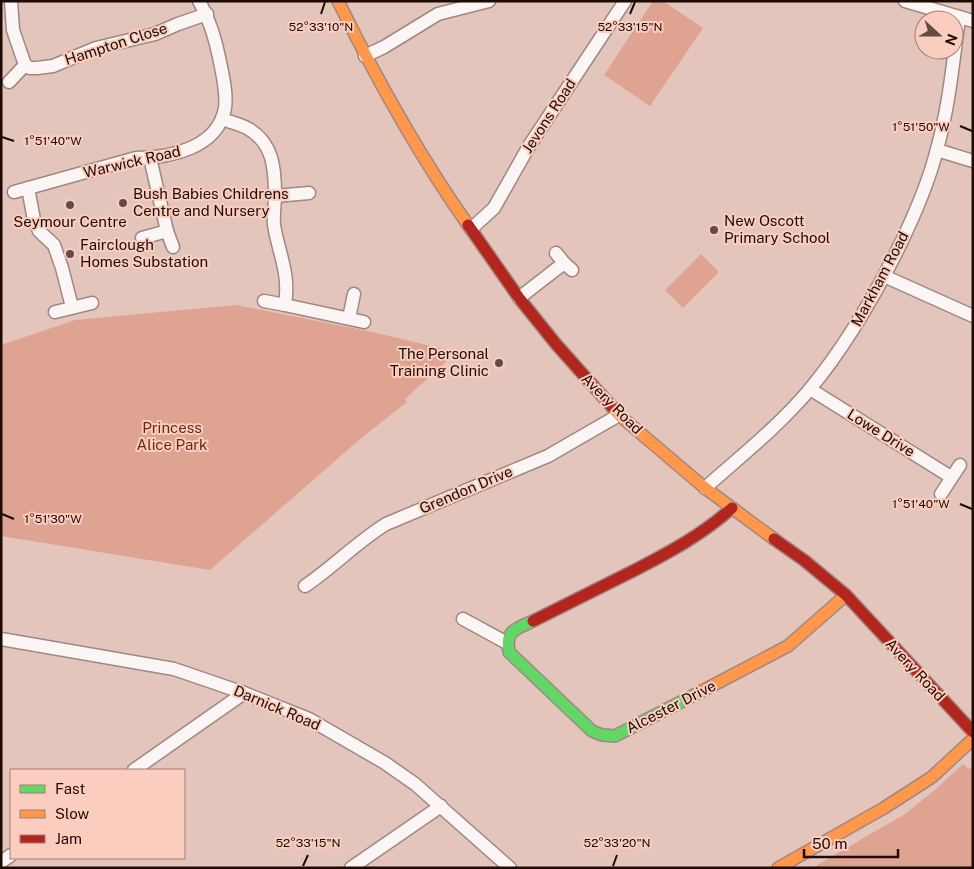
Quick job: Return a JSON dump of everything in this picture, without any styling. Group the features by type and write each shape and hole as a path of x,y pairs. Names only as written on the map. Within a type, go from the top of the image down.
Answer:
{"street":[{"path":"9,82 25,65 13,30 11,1"},
{"path":"199,1 207,14 216,40 222,70 225,107 222,119 247,128 261,138 271,152 274,165 274,223 286,273 288,290 285,305"},
{"name":"Avery Road","path":"338,1 365,56 440,186 519,298 556,344 619,415 705,488 805,561 846,595 973,732"},
{"path":"365,56 384,47 438,14 489,1"},
{"name":"Jevons Road","path":"471,229 494,208 529,146 625,1"},
{"path":"905,1 934,10"},
{"name":"Hampton Close","path":"25,65 30,68 53,66 96,48 155,34 207,14"},
{"name":"Markham Road","path":"705,488 780,421 810,389 846,342 884,276 918,209 937,150 953,60"},
{"name":"Warwick Road","path":"14,192 136,158 150,158 184,151 200,144 212,134 222,119"},
{"path":"937,150 973,161"},
{"path":"150,158 167,231 173,247"},
{"path":"28,188 34,220 39,231 54,245 72,308"},
{"path":"275,196 309,193"},
{"path":"142,238 167,231"},
{"path":"519,298 564,262"},
{"path":"884,276 973,316"},
{"path":"349,318 354,294"},
{"path":"264,301 364,322"},
{"path":"55,312 92,303"},
{"name":"Lowe Drive","path":"810,389 952,477"},
{"name":"Grendon Drive","path":"305,586 323,581 367,536 386,524 548,456 619,415"},
{"path":"941,494 960,465"},
{"path":"507,643 513,630 603,587 698,536 732,508"},
{"name":"Alcester Drive","path":"463,619 507,643 509,652 514,658 592,731 602,735 615,736 788,646 846,595"},
{"name":"Darnick Road","path":"1,639 158,666 196,676 292,712 330,731 385,763 415,784 510,868"},
{"path":"135,769 244,693"},
{"path":"778,868 884,808 932,777 973,739"},
{"path":"351,868 441,806"}],"green space":[{"path":"653,1 663,1 703,28 650,106 604,75"},
{"path":"701,254 719,272 683,308 665,290"},
{"name":"Princess Alice Park","path":"236,305 373,332 443,349 449,359 405,399 407,402 359,440 210,570 1,536 1,345 75,320"},
{"path":"963,764 969,769 973,767 973,868 812,868 905,814"}],"traffic: fast":[{"path":"533,621 513,631 509,639 509,652 592,731 602,735 615,736 702,691"}],"traffic: slow":[{"path":"338,1 398,115 468,225"},
{"path":"612,407 705,488 774,539"},
{"path":"702,691 788,646 846,595"},
{"path":"778,868 884,808 932,777 973,739"}],"traffic: jam":[{"path":"468,225 519,298 556,344 612,407"},
{"path":"533,621 673,549 710,526 732,508"},
{"path":"774,539 805,561 846,595 973,732"}],"place":[{"name":"Bush Babies Childrens Centre and Nursery","path":"123,203"},
{"name":"Seymour Centre","path":"70,205"},
{"name":"New Oscott Primary School","path":"714,230"},
{"name":"Fairclough Homes Substation","path":"70,254"},
{"name":"The Personal Training Clinic","path":"499,363"}]}
